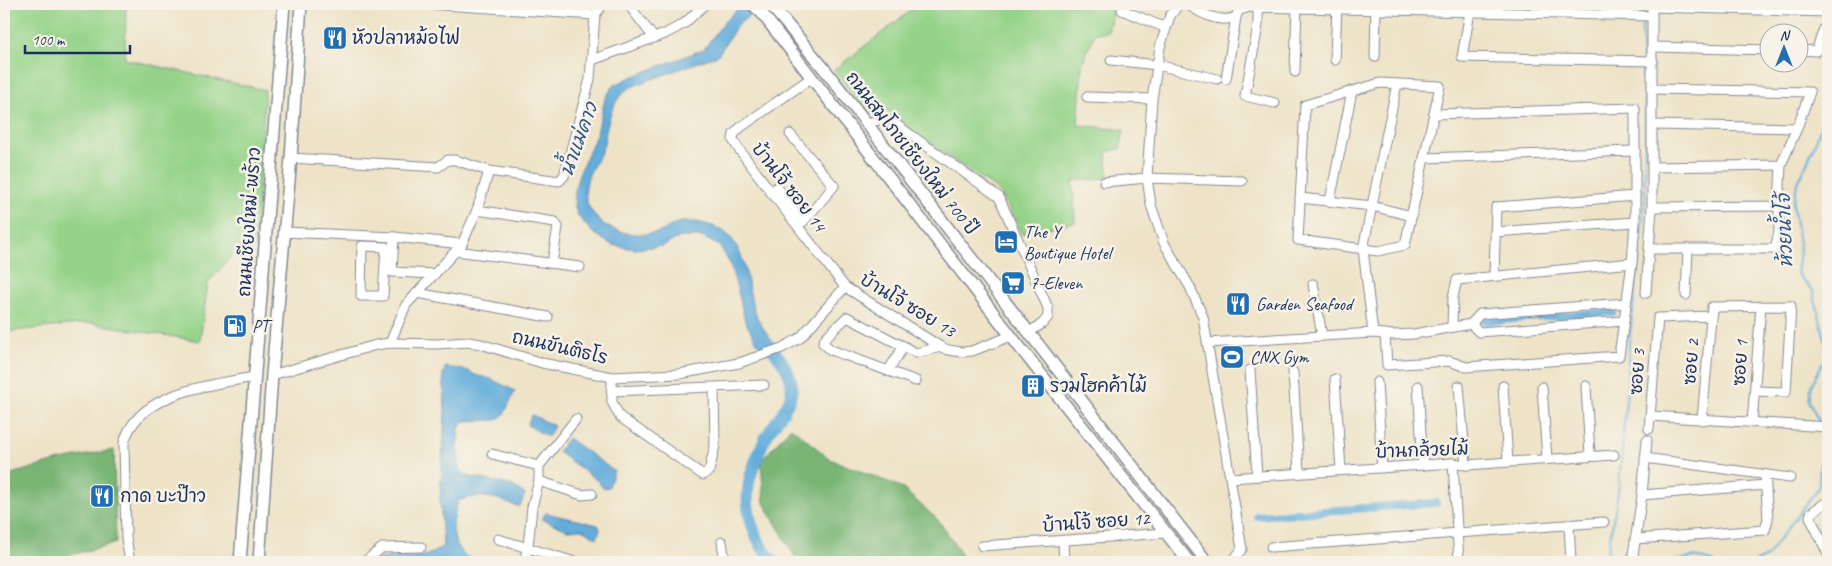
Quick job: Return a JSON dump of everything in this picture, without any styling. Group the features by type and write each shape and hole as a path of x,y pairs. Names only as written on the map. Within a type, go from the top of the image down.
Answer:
{"main road":[{"name":"ถนนเชียงใหม่-พร้าว","path":"240,562 284,4"},
{"name":"ถนนเชียงใหม่-พร้าว","path":"259,562 302,4"},
{"name":"ถนนสมโภชเชียงใหม่ 700 ปี","path":"770,4 867,123 1207,562"},
{"name":"ถนนสมโภชเชียงใหม่ 700 ปี","path":"756,8 1189,562"},
{"path":"254,376 272,375"}],"street":[{"path":"427,4 467,5 595,15"},
{"path":"291,158 438,167 448,160 455,160 489,171 559,181 564,176 588,90 595,15 603,4"},
{"path":"628,4 654,38"},
{"path":"592,60 654,38 685,23 705,4"},
{"path":"1123,4 1122,10 1166,28"},
{"path":"1179,4 1170,16 1160,47 1152,99 1147,178 1151,206 1164,243 1190,287 1203,317 1242,549 1232,562"},
{"path":"1187,4 1211,16 1229,20 1239,10 1258,5 1337,6 1376,9 1425,7 1470,12 1645,16"},
{"path":"1258,5 1258,26 1245,96 1275,103"},
{"path":"1295,72 1297,6"},
{"path":"1335,60 1337,6"},
{"path":"1645,16 1652,7 1828,12"},
{"path":"1375,57 1376,9"},
{"path":"1111,60 1157,65 1221,79 1239,10"},
{"path":"1470,12 1462,57 1646,61"},
{"path":"1645,16 1653,47 1646,61 1653,89 1652,207 1646,293"},
{"path":"1810,51 1816,51 1828,24"},
{"path":"1653,47 1760,50"},
{"name":"บ้านโจ้ ซอย 14","path":"811,78 741,127 734,134 733,140 845,286"},
{"path":"1380,83 1440,86 1405,245 1378,251 1298,240 1305,105 1352,91 1380,83"},
{"path":"1373,333 1363,249 1398,84"},
{"path":"1649,249 1775,249 1779,232 1781,165 1810,92 1653,89"},
{"path":"1330,201 1352,91"},
{"path":"1087,97 1152,99"},
{"path":"1385,334 1387,365 1449,361 1466,367 1619,356 1632,263 1634,108 1434,114"},
{"path":"867,123 882,119 891,121 999,197 1048,308 1048,317 1042,324 1029,332"},
{"path":"1653,125 1797,128"},
{"path":"771,192 777,187 804,222 834,186 790,134"},
{"path":"1424,158 1634,151"},
{"path":"1653,167 1781,165"},
{"path":"390,342 406,306 459,247 477,210 489,171"},
{"path":"1104,182 1147,178 1242,181"},
{"path":"1494,276 1496,207 1634,196"},
{"path":"1300,198 1372,206 1412,216"},
{"path":"1652,207 1779,206"},
{"path":"477,210 555,222 558,227 552,263"},
{"path":"1495,232 1634,222"},
{"path":"284,232 394,237 580,267"},
{"path":"362,246 386,247 383,296 361,296 362,246 363,236"},
{"path":"394,237 392,272 435,274"},
{"path":"1686,295 1688,249"},
{"path":"1452,326 1453,297 1456,280 1632,263"},
{"path":"1313,284 1322,336"},
{"name":"บ้านโจ้ ซอย 13","path":"845,286 941,347 962,352 972,351 1011,336"},
{"name":"ถนนขันติธโร","path":"272,375 390,342 436,344 469,342 542,363 612,376 679,374 739,362 782,348 800,338 845,286"},
{"path":"417,293 548,317"},
{"path":"1208,343 1373,333 1414,334 1471,324 1480,314 1626,303"},
{"path":"1711,311 1761,306 1791,306 1786,392 1754,392"},
{"name":"ซอย 1","path":"1752,423 1761,306"},
{"name":"ซอย 3","path":"1649,429 1658,318 1711,311"},
{"name":"ซอย 2","path":"1702,420 1711,311"},
{"path":"916,381 831,350 824,343 826,338 847,317 916,353 941,347"},
{"path":"1471,324 1479,332 1624,321"},
{"path":"888,371 904,346"},
{"path":"1250,370 1257,476"},
{"path":"1292,372 1299,473"},
{"path":"130,562 126,538 124,443 126,434 131,426 157,404 175,394 254,376"},
{"path":"612,376 612,402 620,417 703,475 709,470 715,446 714,388"},
{"path":"1335,379 1341,470"},
{"path":"1376,382 1382,468"},
{"path":"611,391 764,385"},
{"path":"1418,386 1423,465"},
{"path":"1459,386 1466,466"},
{"path":"1503,386 1508,462"},
{"path":"1586,386 1590,456"},
{"path":"1542,387 1547,459"},
{"path":"1650,416 1824,426"},
{"path":"524,562 528,547 532,507 539,481 539,466 576,419"},
{"path":"1632,562 1642,495 1647,440"},
{"path":"492,454 539,466"},
{"name":"บ้านกล้วยไม้","path":"1231,478 1453,463 1466,466 1614,455"},
{"path":"1645,458 1790,478"},
{"path":"1453,463 1459,562"},
{"path":"1635,539 1765,530 1768,519 1765,475"},
{"path":"539,481 582,495 592,494"},
{"path":"1642,495 1766,485"},
{"path":"1828,500 1811,513 1810,517 1828,554"},
{"path":"1271,547 1604,522"},
{"path":"1569,525 1571,562"},
{"name":"บ้านโจ้ ซอย 12","path":"982,546 1166,533"},
{"path":"498,539 575,562"},
{"path":"1063,541 1064,562"},
{"path":"722,542 725,562"},
{"path":"364,562 382,548 421,547"}],"green space":[{"path":"4,4 126,4 125,59 265,90 255,247 240,246 208,283 200,341 90,323 4,332"},
{"path":"919,4 1114,4 1108,32 1095,33 1082,64 1078,125 1124,130 1120,149 1107,152 1108,178 1073,181 1075,222 1022,234 1002,195 992,186 899,123 901,118 885,110 869,115 834,70"},
{"path":"791,427 830,459 901,487 939,521 961,553 962,562 797,560 764,503 761,461"},
{"path":"114,450 116,543 45,562 4,562 4,476 60,460"}],"water":[{"path":"743,4 763,4 737,26 718,55 636,85 626,90 619,97 607,126 604,145 587,180 586,199 596,217 602,223 625,233 652,233 662,231 677,223 689,222 710,225 727,234 734,242 743,260 756,316 775,344 761,349 745,321 730,264 720,246 702,237 680,237 663,246 634,249 612,245 592,232 578,216 575,207 575,189 579,174 597,133 605,99 613,86 704,49 725,21"},
{"path":"446,367 469,371 515,391 504,414 497,420 465,421 459,428 457,449 460,470 467,476 511,485 525,494 520,506 485,497 474,497 458,501 453,523 457,546 467,557 483,562 372,562 381,559 425,555 443,546 440,499 445,412 443,373"},
{"path":"532,415 554,426 548,437 527,425"},
{"path":"568,438 614,471 609,487 603,488 598,481 558,452"},
{"path":"546,513 598,525 600,529 597,538 582,529 568,530 541,519"}],"waterway":[{"path":"1643,4 1643,14"},
{"path":"1642,19 1642,59"},
{"path":"1606,562 1619,486 1629,346 1645,198 1645,111 1642,64"},
{"name":"ห้วยน้ำโจ้","path":"1820,423 1809,401 1811,386 1828,352 1813,291 1797,273 1800,251 1793,204 1797,185 1813,149 1828,107"},
{"path":"1485,321 1613,312"},
{"name":"น้ำแม่คาว","path":"759,334 786,368 792,389 783,412 769,432 758,454 749,482 748,504 752,526 761,546 775,562"},
{"name":"ห้วยน้ำโจ้","path":"1756,562 1766,557 1819,487 1822,430"},
{"path":"1257,516 1436,503"},
{"name":"ห้วยน้ำโจ้","path":"1673,562 1694,558 1714,562"},
{"name":"ห้วยน้ำโจ้","path":"1255,562 1264,562"}],"place":[{"name":"หัวปลาหม้อไฟ","path":"335,38"},
{"name":"The Y Boutique Hotel","path":"1006,242"},
{"name":"7-Eleven","path":"1013,283"},
{"name":"Garden Seafood","path":"1238,304"},
{"name":"PT","path":"235,326"},
{"name":"CNX Gym","path":"1232,357"},
{"name":"รวมโฮคค้าไม้","path":"1033,386"},
{"name":"กาด บะป๊าว","path":"102,496"}]}
